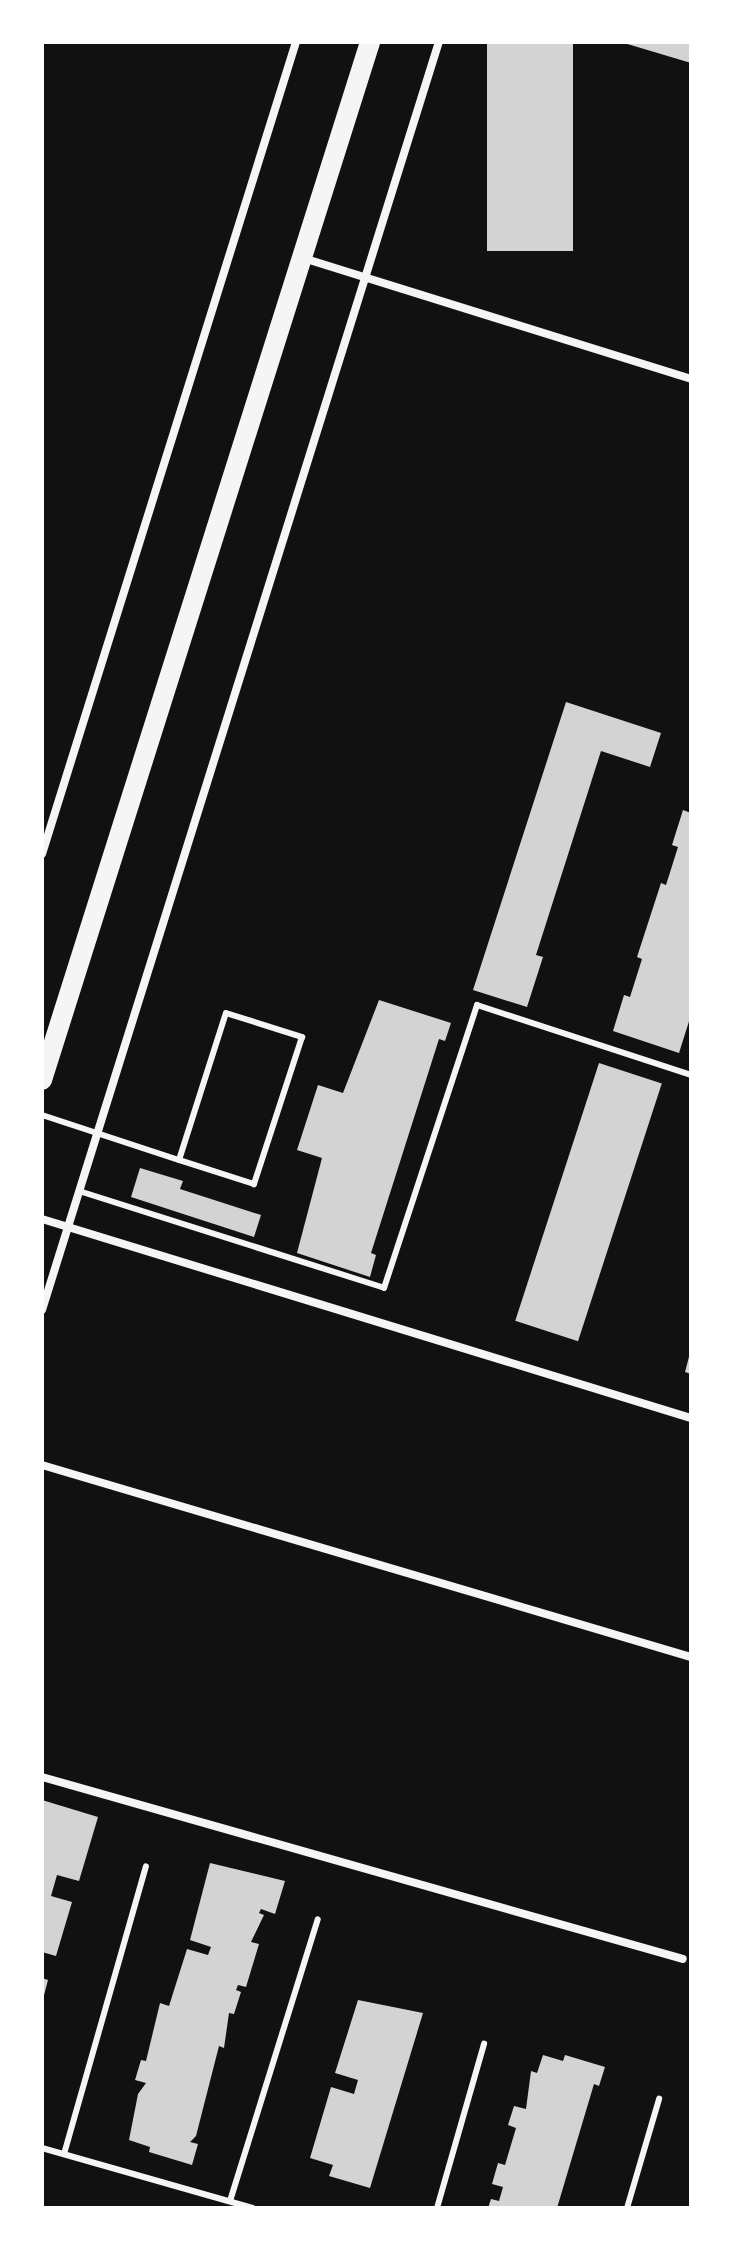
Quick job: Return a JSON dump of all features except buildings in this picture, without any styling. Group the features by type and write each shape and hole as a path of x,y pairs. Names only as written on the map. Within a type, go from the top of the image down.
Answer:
{"main road":[{"path":"42,1080 370,42"}],"street":[{"path":"42,854 296,42"},
{"path":"42,1310 439,42"},
{"path":"303,258 691,379"},
{"path":"42,1219 691,1418"},
{"path":"42,1465 691,1657"},
{"path":"42,1777 683,1959"}],"lane":[{"path":"79,1191 384,1288 477,1005 691,1075"},
{"path":"42,1115 179,1160 254,1184 302,1037 226,1013 179,1160"},
{"path":"64,2154 146,1866"},
{"path":"230,2201 318,1919"},
{"path":"437,2208 484,2044"},
{"path":"627,2208 659,2099"},
{"path":"42,2148 253,2208"}]}
